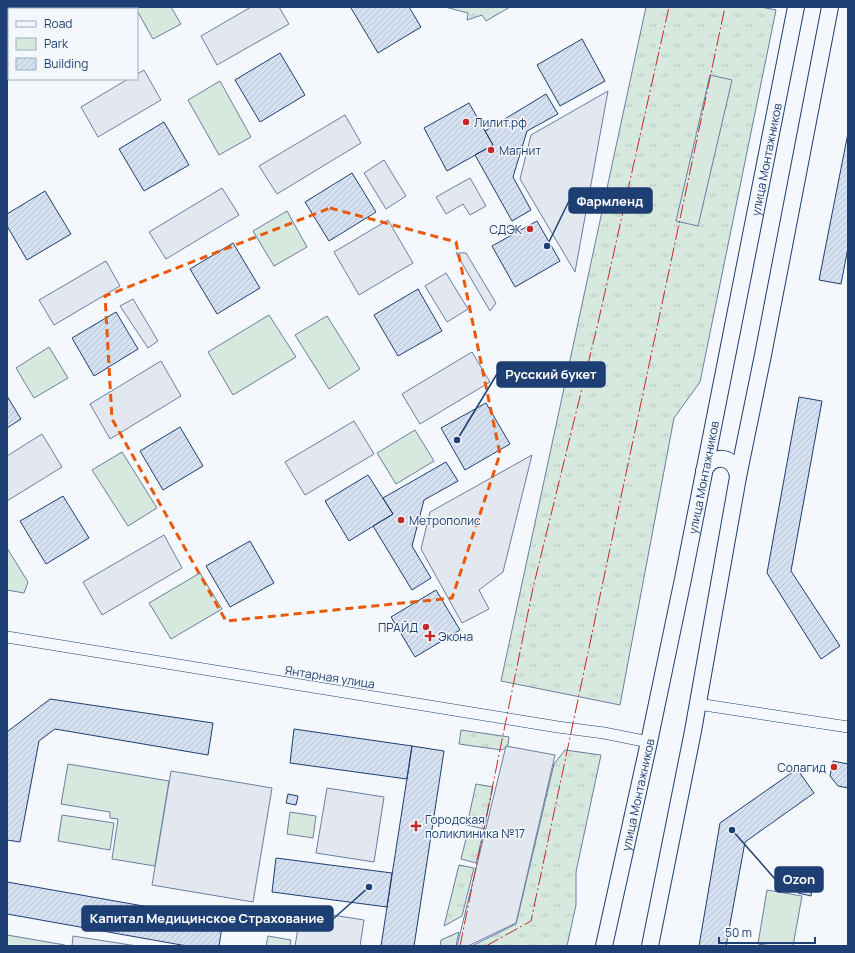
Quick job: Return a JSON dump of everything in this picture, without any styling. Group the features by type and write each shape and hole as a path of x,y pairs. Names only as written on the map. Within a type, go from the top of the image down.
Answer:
{"main road":[{"name":"улица Монтажников","path":"606,943 683,579 796,7"},
{"path":"650,946 698,704 738,477 830,7"},
{"path":"704,471 710,462 724,459 729,461 736,468 738,477"}],"street":[{"name":"Янтарная улица","path":"7,637 649,742"},
{"path":"698,704 848,727"}],"highlighted area":[{"path":"330,208 456,242 500,454 452,598 226,621 112,419 105,296"}],"green space":[{"path":"171,7 181,24 153,39 138,12 138,8 136,8"},
{"path":"445,7 510,7 486,21 482,15 467,20 468,13"},
{"path":"646,7 761,7 776,10 700,382 674,418 620,705 501,681"},
{"path":"710,75 732,80 698,226 676,221"},
{"path":"220,81 251,137 219,155 188,100"},
{"path":"287,211 307,247 274,266 253,231"},
{"path":"269,315 296,357 233,395 208,352"},
{"path":"327,316 360,369 329,389 295,335"},
{"path":"49,347 68,378 34,398 16,368"},
{"path":"415,430 434,461 396,484 377,453"},
{"path":"122,452 157,508 128,526 92,470"},
{"path":"7,548 28,582 24,593 7,590"},
{"path":"200,573 222,609 171,639 149,603"},
{"path":"461,730 509,737 508,745 502,750 459,744"},
{"path":"565,750 601,755 576,872 576,905 567,946 472,946 516,924 554,764"},
{"path":"68,764 169,781 155,866 112,859 118,819 110,818 110,812 61,804"},
{"path":"476,784 493,787 484,829 467,825"},
{"path":"290,812 316,816 313,838 287,834"},
{"path":"62,815 114,823 110,850 58,841"},
{"path":"468,831 483,834 476,863 461,859"},
{"path":"459,865 474,868 462,916 444,926"},
{"path":"767,890 802,896 793,946 771,946 758,944"},
{"path":"459,932 456,946 440,946 441,940"},
{"path":"7,935 65,945 65,946 7,946"},
{"path":"268,936 291,940 290,946 266,946"}],"shaded area":[{"path":"251,7 279,7 289,24 217,65 201,36"},
{"path":"144,70 161,100 98,137 81,107 126,80 138,80 138,73"},
{"path":"608,91 575,272 520,179 531,135"},
{"path":"345,115 361,143 277,194 259,166"},
{"path":"384,160 406,196 386,209 364,173"},
{"path":"470,178 486,206 470,215 463,204 446,214 436,197"},
{"path":"222,188 239,215 166,259 149,232"},
{"path":"388,220 413,263 359,295 334,252"},
{"path":"456,253 466,253 496,303 490,311"},
{"path":"106,261 120,286 54,325 39,300"},
{"path":"446,273 468,309 447,322 425,286"},
{"path":"133,299 158,341 148,348 120,306"},
{"path":"472,352 490,382 420,424 402,394"},
{"path":"161,361 181,396 110,439 90,404"},
{"path":"354,421 374,454 305,495 285,462"},
{"path":"42,434 62,467 7,501 7,456"},
{"path":"532,455 503,572 479,590 489,609 462,623 421,549 430,512"},
{"path":"164,535 182,568 102,615 83,582"},
{"path":"506,746 555,755 516,923 468,946 457,946"},
{"path":"171,771 272,788 253,902 152,885"},
{"path":"327,788 384,797 374,862 316,853"},
{"path":"301,910 364,920 360,946 295,946"},
{"path":"73,936 137,946 72,946"}],"building":[{"path":"409,7 421,27 378,53 351,8"},
{"path":"582,39 605,81 560,106 537,65"},
{"path":"280,53 305,95 260,122 235,80"},
{"path":"546,94 558,114 527,131 513,177 531,210 512,221 475,155 493,145 485,131"},
{"path":"469,103 493,145 447,171 424,128"},
{"path":"164,122 189,165 144,191 119,149"},
{"path":"848,133 848,248 841,284 819,280"},
{"path":"352,173 376,212 329,241 305,202"},
{"path":"45,191 71,234 27,260 7,226 7,214"},
{"path":"537,221 560,261 515,287 492,246"},
{"path":"233,243 260,288 217,314 190,269"},
{"path":"418,289 442,331 398,356 374,315"},
{"path":"116,312 138,349 94,376 72,338"},
{"path":"7,396 21,419 7,428"},
{"path":"799,397 822,401 791,571 840,646 821,659 767,573"},
{"path":"486,403 510,444 465,470 441,428"},
{"path":"180,427 203,466 163,490 140,451"},
{"name":"Метрополис","path":"446,462 458,481 424,500 412,546 431,578 412,590 373,526 393,514 383,498"},
{"path":"368,475 393,514 349,541 325,501"},
{"path":"63,496 89,538 46,564 20,521"},
{"path":"250,541 274,583 230,607 206,566"},
{"path":"436,590 460,630 415,657 391,617"},
{"path":"50,699 213,723 208,755 55,729 39,741 20,842 7,840 7,732"},
{"path":"294,729 412,746 407,779 290,763"},
{"name":"Городская поликлиника №17","path":"412,746 444,751 414,946 381,946"},
{"path":"833,761 848,764 848,788 838,786 830,776"},
{"path":"797,769 814,793 745,842 726,946 699,946 720,823"},
{"path":"288,794 298,796 296,805 286,803"},
{"path":"276,858 392,873 387,907 272,892"},
{"path":"801,871 815,873 811,896 798,893"},
{"path":"7,882 223,920 219,946 187,946 7,914"}],"power":[{"path":"460,946 533,588 598,323 669,7"},
{"path":"486,946 531,921 725,7"}],"place":[{"name":"Лилит.рф","path":"466,122"},
{"name":"Магнит","path":"491,150"},
{"name":"СДЭК","path":"530,229"},
{"name":"Фармленд","path":"547,246"},
{"name":"Русский букет","path":"457,440"},
{"name":"Метрополис","path":"401,520"},
{"name":"ПРАЙД","path":"426,627"},
{"name":"Экона","path":"430,636"},
{"name":"Солагид","path":"834,767"},
{"name":"Городская поликлиника №17","path":"416,826"},
{"name":"Ozon","path":"732,830"},
{"name":"Капитал Медицинское Страхование","path":"369,887"}]}
